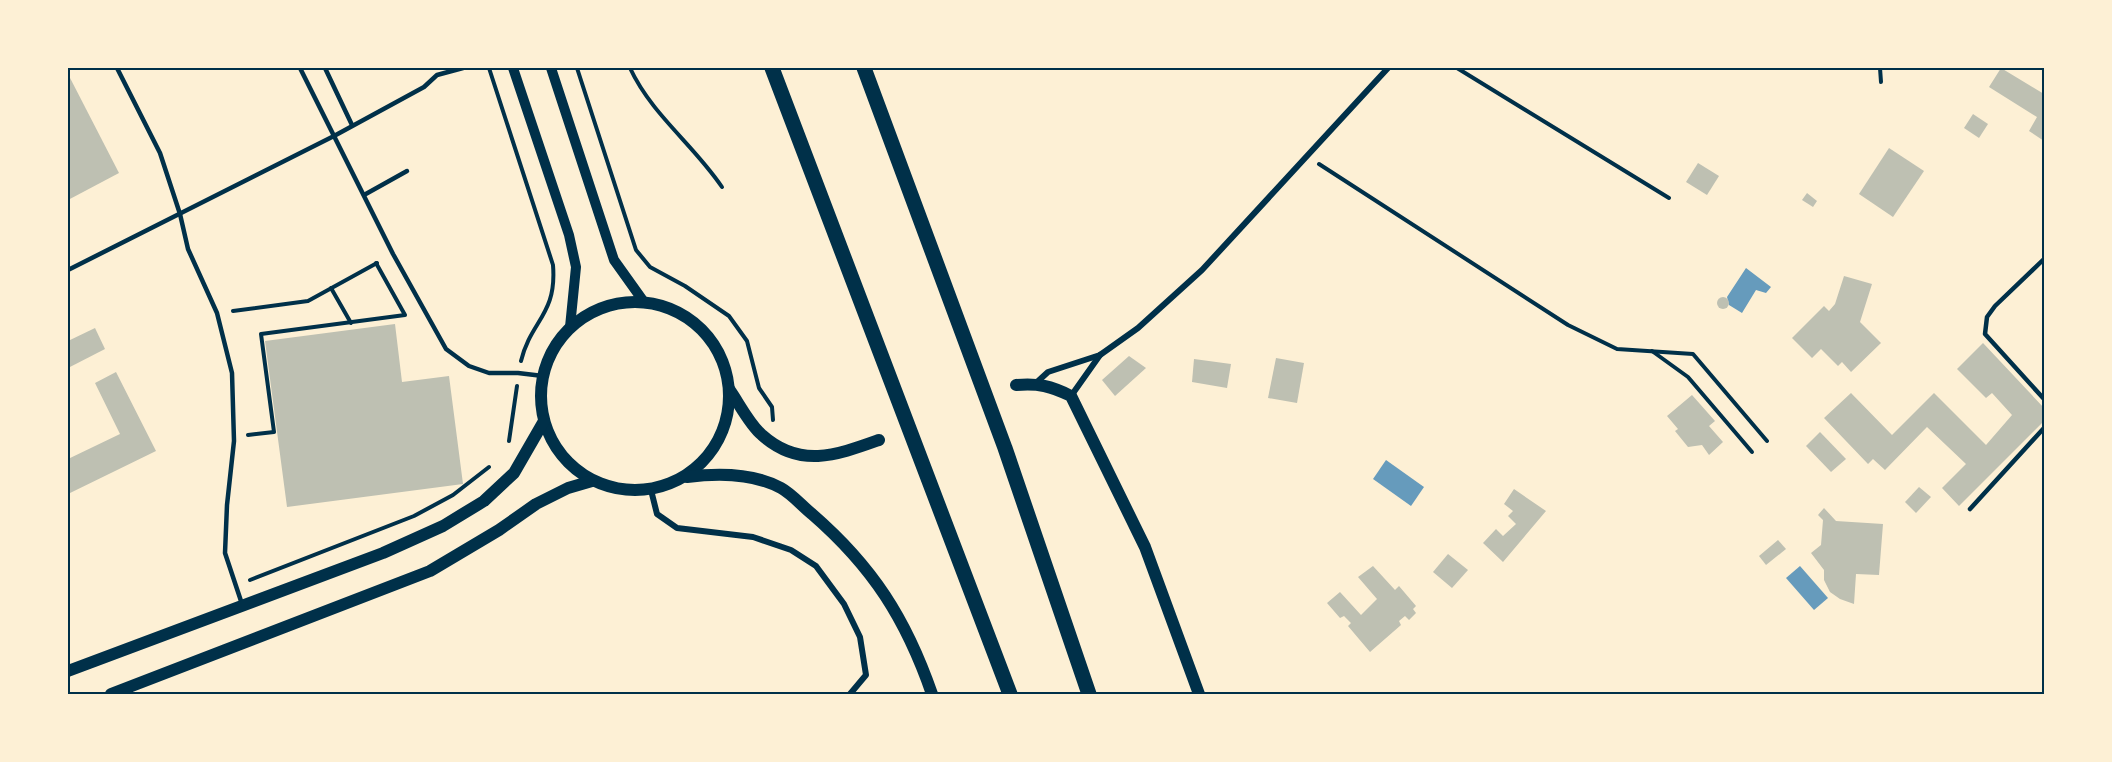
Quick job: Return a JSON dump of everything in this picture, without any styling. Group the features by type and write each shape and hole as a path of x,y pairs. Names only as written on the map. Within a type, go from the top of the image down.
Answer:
{"main road":[{"path":"772,68 1010,694"},
{"path":"864,68 1005,448 1089,694"},
{"path":"685,477 715,448 729,410 726,368 716,348 703,330 686,316 666,306 644,302 618,303 601,309 570,327 548,358 540,399 544,421 554,446 565,459 592,481 631,491 651,490 685,477 712,474 754,478 782,488 833,533 885,592 918,654 932,694"},
{"path":"1016,385 1036,383 1052,386 1071,396 1145,547 1199,694"},
{"path":"729,389 761,434 783,449 809,457 833,456 879,440"},
{"path":"68,672 243,607 415,540 443,526 484,501 514,472 544,421"},
{"path":"111,694 429,572 499,530 536,504 568,488 592,481"}],"street":[{"path":"513,68 569,235 576,267 570,327"},
{"path":"551,68 614,260 644,302"},
{"path":"1036,383 1048,372 1100,355 1138,328 1202,270 1388,68"},
{"path":"1071,396 1100,355"},
{"path":"651,490 657,514 677,528 753,537 791,550 816,566 844,604 860,637 866,675 850,694"}],"lane":[{"path":"117,68 159,153 180,214 188,249 217,313 232,373 234,441 227,505 225,553 243,607"},
{"path":"300,68 393,254 446,349 469,366 489,374 518,373 543,376"},
{"path":"326,68 352,125"},
{"path":"434,68 437,75"},
{"path":"68,270 334,136 424,87 437,75 463,68"},
{"path":"364,195 407,171"},
{"path":"2044,259 1995,306 1987,317 1985,334 2044,399"},
{"path":"1970,509 2044,428"}],"path":[{"path":"489,68 553,271 552,298 548,310 524,347 518,373 515,412 508,447"},
{"path":"577,68 636,250 650,267 685,286 729,316 747,341 759,388 772,407 774,418 761,434"},
{"path":"630,68 652,107 708,166 722,187"},
{"path":"1457,68 1669,198"},
{"path":"1880,68 1881,82"},
{"path":"1324,167 1568,325 1617,350 1693,354 1767,441"},
{"path":"235,311 308,301 393,254"},
{"path":"254,434 274,432 261,334 405,315 376,263"},
{"path":"331,288 351,323"},
{"path":"1652,351 1688,376 1752,452"},
{"path":"236,585 414,516 453,495 492,465"}],"water":[{"path":"1746,268 1771,287 1766,293 1756,290 1742,313 1729,305 1727,297"},
{"path":"1386,460 1424,487 1411,506 1373,479"},
{"path":"1800,566 1828,598 1814,610 1786,578"}],"building":[{"path":"2001,68 2044,94 2044,141 2029,131 2037,117 1989,87"},
{"path":"68,74 119,173 68,200"},
{"path":"1973,114 1988,124 1979,138 1964,128"},
{"path":"1889,148 1924,171 1893,217 1859,194"},
{"path":"1698,163 1719,176 1707,195 1686,182"},
{"path":"1807,193 1817,201 1813,207 1802,200"},
{"path":"1844,276 1872,284 1860,322 1881,343 1851,372 1842,362 1838,366 1821,349 1812,358 1792,338 1824,306 1829,311 1835,304"},
{"path":"1725,297 1729,303 1725,309 1721,309 1717,301"},
{"path":"395,324 402,382 449,376 463,484 287,507 265,341"},
{"path":"95,328 105,349 68,368 68,341"},
{"path":"1983,343 2044,408 2044,421 1959,506 1942,488 1966,464 1927,427 1885,470 1873,459 1868,464 1824,418 1851,393 1892,435 1934,393 1986,445 2012,415 1992,393 1986,398 1957,369"},
{"path":"1129,356 1146,368 1115,396 1102,380"},
{"path":"1276,358 1304,363 1297,403 1268,398"},
{"path":"1194,359 1231,364 1227,388 1192,382"},
{"path":"116,372 156,451 68,494 68,459 120,434 95,383"},
{"path":"1692,395 1715,421 1709,426 1723,442 1709,455 1702,445 1688,447 1675,431 1678,429 1667,416"},
{"path":"1820,432 1846,459 1831,472 1806,446"},
{"path":"1919,487 1931,497 1916,513 1905,502"},
{"path":"1514,489 1546,511 1503,562 1483,543 1496,529 1503,536 1516,524 1508,516 1513,511 1504,504"},
{"path":"1824,508 1836,521 1883,524 1879,575 1856,574 1854,604 1830,592 1824,580 1824,570 1811,553 1821,545 1823,520 1818,515"},
{"path":"1778,540 1786,549 1766,565 1759,556"},
{"path":"1448,554 1468,570 1452,588 1433,572"},
{"path":"1373,566 1395,590 1399,586 1416,606 1413,609 1416,613 1409,620 1405,616 1399,621 1401,625 1370,652 1348,626 1351,623 1344,616 1340,618 1327,603 1340,592 1361,615 1377,599 1358,577"}]}
